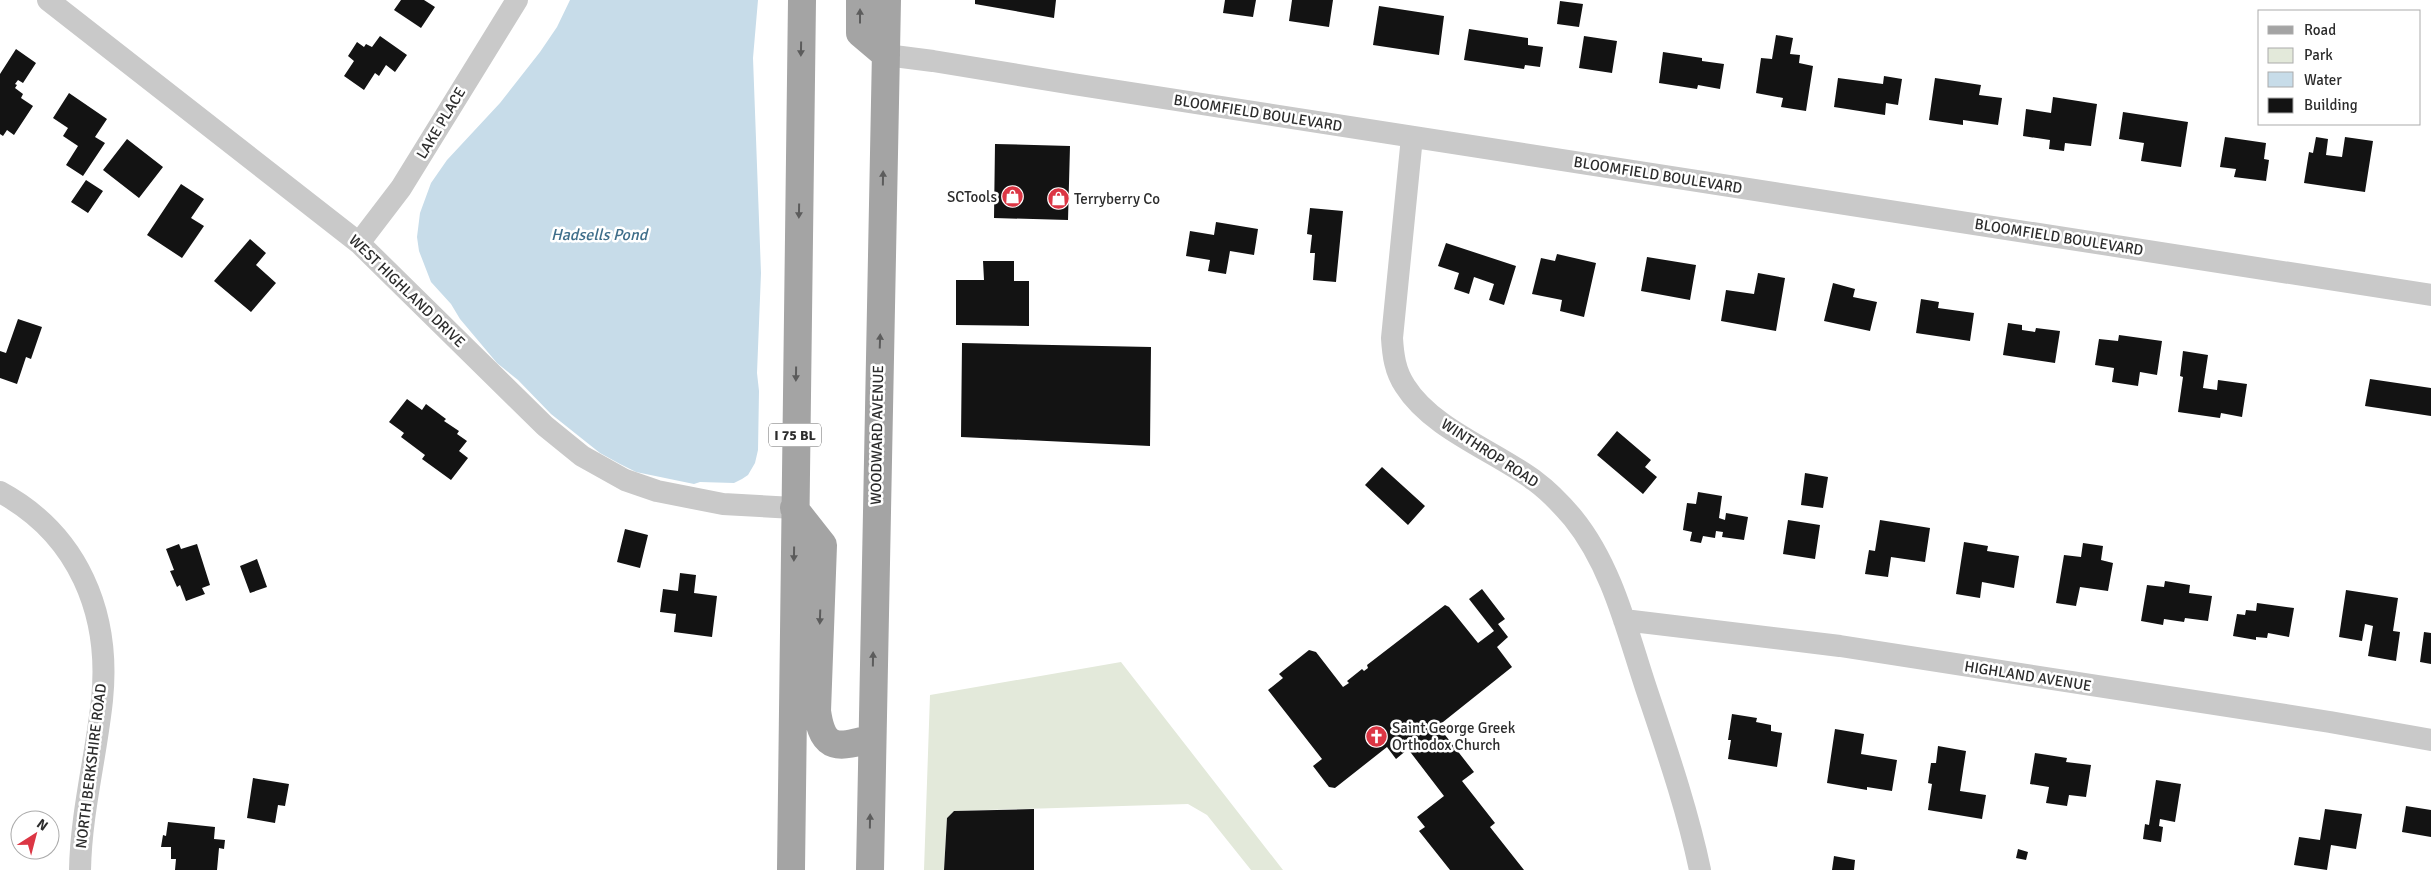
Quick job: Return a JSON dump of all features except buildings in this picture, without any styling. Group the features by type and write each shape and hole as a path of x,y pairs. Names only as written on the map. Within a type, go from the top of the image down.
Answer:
{"main road":[{"name":"I 75 BL","path":"791,870 794,508 802,0"},
{"path":"860,0 860,33 886,55"},
{"name":"WOODWARD AVENUE","path":"870,870 887,0"},
{"path":"794,508 822,545 817,711 821,726 828,740 837,746 848,746 872,738"}],"street":[{"name":"WEST HIGHLAND DRIVE","path":"48,0 359,243 545,426 596,465 640,486 695,500 794,508"},
{"name":"LAKE PLACE","path":"359,243 406,180 517,0"},
{"name":"BLOOMFIELD BOULEVARD","path":"886,55 2431,295"},
{"name":"WINTHROP ROAD","path":"1412,137 1392,338 1395,364 1412,396 1434,416 1535,481 1566,510 1591,545 1624,620 1673,769 1700,870"},
{"name":"NORTH BERKSHIRE ROAD","path":"0,492 39,518 67,547 84,579 99,628 102,698 84,815 80,870"},
{"name":"HIGHLAND AVENUE","path":"1624,620 1840,646 2330,722 2431,740"}],"green space":[{"path":"1121,662 1283,870 1251,870 1207,815 1188,804 954,811 947,818 944,870 924,870 930,695"}],"water":[{"name":"Hadsells Pond","path":"570,0 758,0 753,58 761,273 757,373 759,391 758,450 755,463 748,475 734,483 700,482 694,484 636,472 600,453 551,414 518,380 497,363 460,319 451,304 431,282 419,251 417,237 420,213 431,183 447,160 500,103 540,52 557,27"}],"place":[{"name":"SCTools","path":"1013,197"},
{"name":"Terryberry Co","path":"1058,199"},
{"name":"Saint George Greek Orthodox Church","path":"1376,737"}]}
